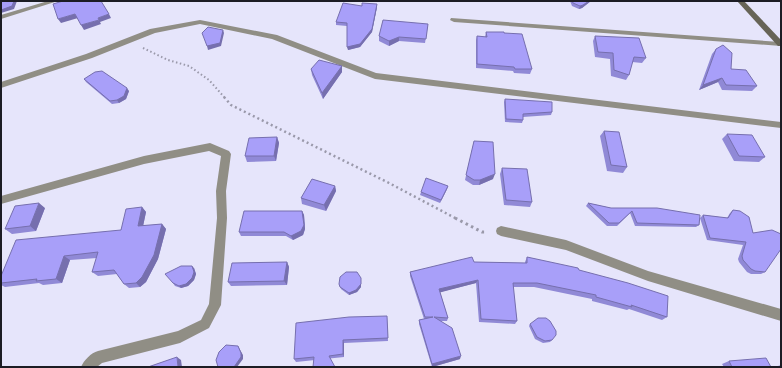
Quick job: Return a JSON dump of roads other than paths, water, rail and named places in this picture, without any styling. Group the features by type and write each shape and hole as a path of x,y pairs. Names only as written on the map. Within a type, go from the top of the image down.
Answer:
{"main road":[{"path":"740,1 781,44"}],"street":[{"path":"1,17 55,1"},
{"path":"454,20 781,44"},
{"path":"1,85 89,56 153,31 200,22 274,37 375,76 781,125"},
{"path":"1,200 144,160 210,147 226,154 221,191 222,218 215,305 205,324 180,337 98,357 88,367"},
{"path":"501,231 566,245 648,276 781,315"}]}
